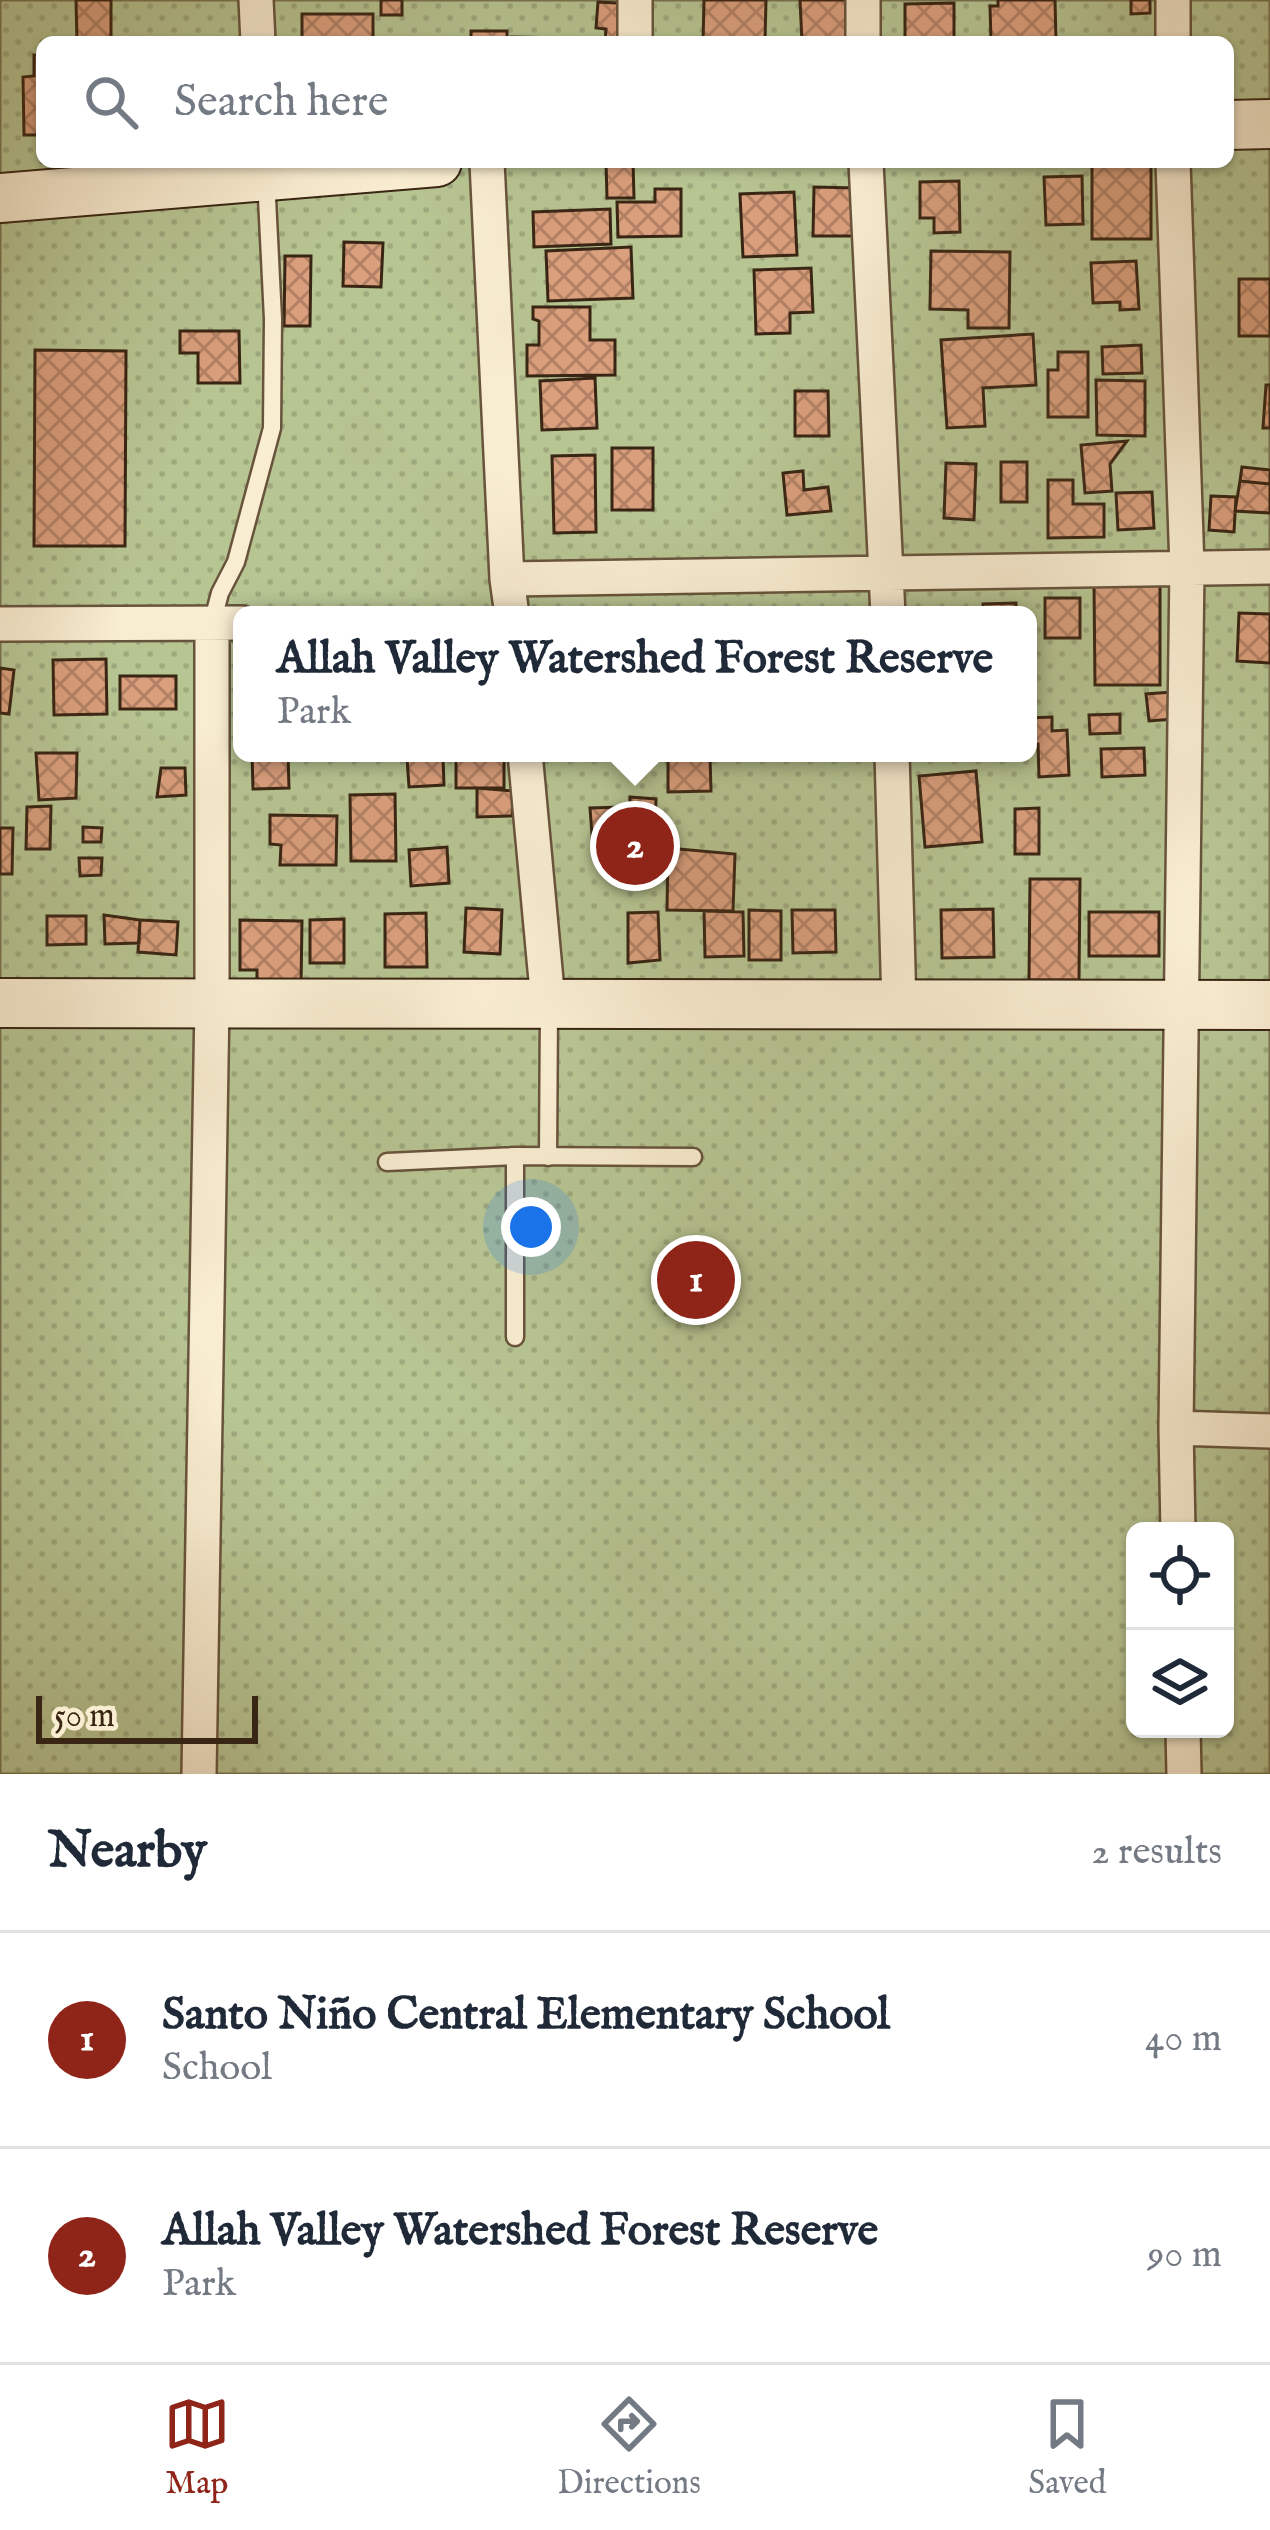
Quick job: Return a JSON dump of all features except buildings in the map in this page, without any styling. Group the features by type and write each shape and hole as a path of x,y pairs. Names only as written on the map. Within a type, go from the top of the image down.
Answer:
{"main road":[{"path":"1234,125 1270,124"},
{"path":"0,198 265,168"},
{"path":"0,1003 1270,1005"}],"street":[{"path":"256,0 258,36"},
{"path":"635,0 635,36"},
{"path":"863,0 863,36"},
{"path":"1173,0 1173,36"},
{"path":"487,168 511,606"},
{"path":"866,168 888,606"},
{"path":"1173,168 1187,567 1175,1428 1178,1522"},
{"path":"507,579 1270,567"},
{"path":"0,624 227,623 212,1003 199,1774"},
{"path":"526,762 548,1002"},
{"path":"892,762 899,1006"},
{"path":"1175,1428 1270,1431"},
{"path":"1183,1738 1184,1774"}],"lane":[{"path":"227,623 220,593 236,562 272,428 273,319 265,168"},
{"path":"548,1002 548,1157"},
{"path":"515,1156 515,1337"},
{"path":"387,1162 515,1156 693,1157"}],"green space":[{"path":"0,0 1270,0 1270,1774 0,1774"}],"place":[{"name":"Allah Valley Watershed Forest Reserve","path":"635,846"},
{"name":"Santo Niño Central Elementary School","path":"696,1280"}]}
